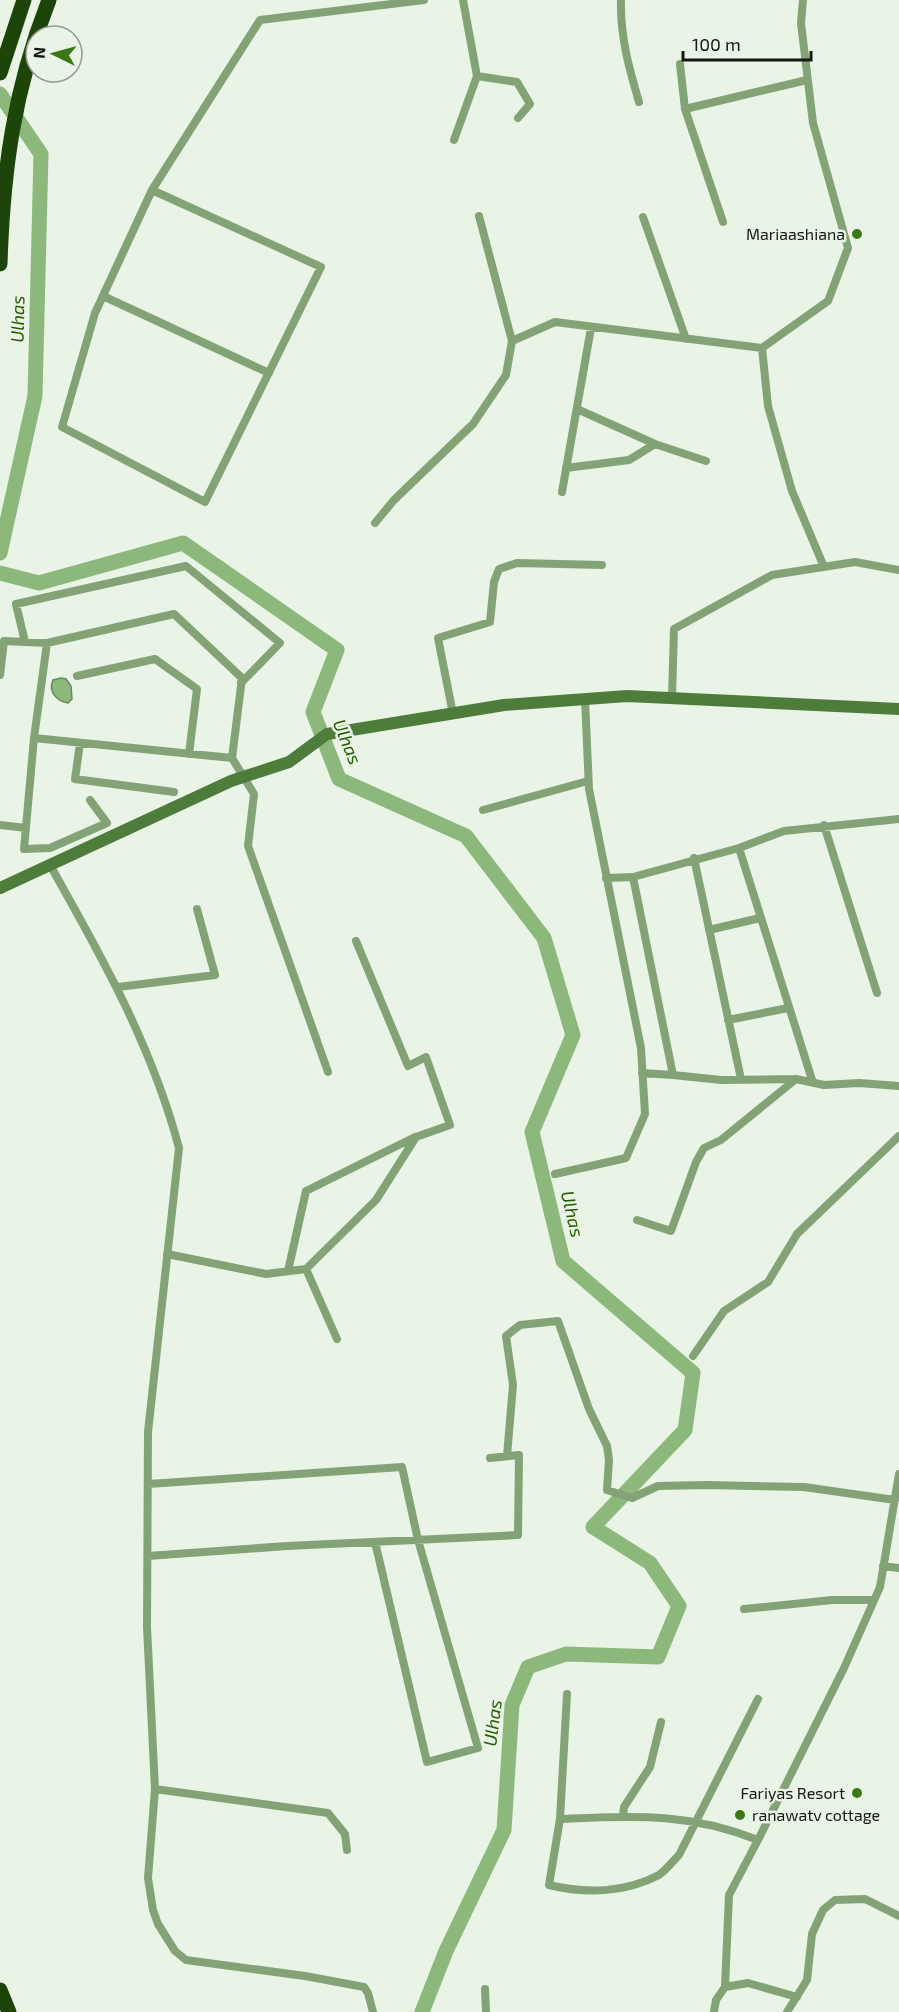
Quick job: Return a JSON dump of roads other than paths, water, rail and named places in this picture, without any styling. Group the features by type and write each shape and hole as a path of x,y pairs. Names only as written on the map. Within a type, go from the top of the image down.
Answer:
{"highway":[{"path":"0,73 24,0"},
{"path":"0,264 2,195 8,145 26,62 49,0"},
{"path":"0,1990 9,2012"}],"street":[{"path":"152,190 321,267 205,502 62,427 95,313 152,190 260,20 424,0"},
{"path":"454,140 477,76 463,0"},
{"path":"621,0 621,24 626,60 639,102"},
{"path":"512,341 555,322 762,348 828,301 848,248 813,123 801,23 803,0"},
{"path":"680,64 685,109 723,222"},
{"path":"477,76 517,82 530,104 518,118"},
{"path":"685,109 807,80"},
{"path":"375,523 394,500 473,424 506,375 512,341 479,216"},
{"path":"644,217 686,339"},
{"path":"103,296 269,373"},
{"path":"562,492 591,328"},
{"path":"762,348 768,406 792,491 824,567"},
{"path":"577,409 655,444 706,461"},
{"path":"566,468 629,460 655,444"},
{"path":"672,698 674,629 771,575 855,562 899,570"},
{"path":"453,714 438,638 490,622 494,582 499,570 517,563 602,565"},
{"path":"25,642 16,604 186,566 280,643 241,684"},
{"path":"0,675 4,641 47,643 174,614 242,678 232,758 254,794 248,846 328,1072"},
{"path":"47,643 34,738 24,849 50,848 106,823 90,800"},
{"path":"77,676 155,658 197,689 189,754"},
{"path":"0,888 231,781 246,778 289,762 327,734 504,705 627,696 899,709"},
{"path":"555,1174 626,1158 645,1114 640,1047 588,781 585,699"},
{"path":"34,738 232,758"},
{"path":"80,743 75,779 174,792"},
{"path":"483,810 588,781"},
{"path":"606,878 633,876 694,858 739,848 784,831 824,825 899,819"},
{"path":"0,825 26,828"},
{"path":"824,825 877,993"},
{"path":"739,848 813,1083"},
{"path":"694,858 741,1080"},
{"path":"50,865 118,987 168,1110 178,1148 148,1432 147,1627 155,1789 148,1878 153,1910 175,1951 186,1960 305,1976 364,1988 368,1993 373,2012"},
{"path":"633,876 673,1075"},
{"path":"118,987 215,975 198,909"},
{"path":"710,930 760,918"},
{"path":"288,1271 306,1191 416,1137 450,1125 426,1057 408,1066 356,941"},
{"path":"728,1020 788,1008"},
{"path":"642,1073 741,1080 796,1079 813,1083 899,1086"},
{"path":"637,1220 671,1231 696,1162 704,1148 721,1140 796,1079"},
{"path":"693,1356 724,1311 768,1282 796,1234 899,1136"},
{"path":"167,1254 266,1274 306,1269 376,1200 416,1137"},
{"path":"306,1269 337,1339"},
{"path":"507,1456 513,1385 506,1336 520,1325 558,1321 589,1409 607,1446 609,1460 607,1490 632,1498 658,1486 804,1487 895,1500"},
{"path":"148,1556 518,1535 519,1455 490,1458"},
{"path":"148,1484 402,1467 418,1540 478,1748 427,1762 375,1542"},
{"path":"714,2012 716,2000 725,1987 729,1895 844,1668 880,1587 899,1474"},
{"path":"883,1566 899,1568"},
{"path":"744,1609 832,1600 874,1600"},
{"path":"567,1694 560,1819 549,1885 577,1892 628,1887 661,1874 679,1855 758,1699"},
{"path":"623,1816 624,1807 650,1767 661,1722"},
{"path":"155,1789 328,1813 345,1834 347,1850"},
{"path":"560,1819 623,1816 696,1820 727,1828 758,1840"},
{"path":"787,2012 807,1980 812,1934 823,1910 835,1900 865,1899 899,1916"},
{"path":"725,1987 748,1983 797,1997"},
{"path":"485,1989 486,2012"}],"waterway":[{"name":"Ulhas","path":"0,94 41,154 35,396 0,553"},
{"name":"Ulhas","path":"0,573 39,583 183,543 337,650 313,712 339,779 466,836 544,938 573,1035 532,1132 563,1261 693,1373 685,1430 593,1527 650,1563 679,1606 658,1657 566,1654 528,1667 512,1705 504,1830 446,1951 422,2012"}],"place":[{"name":"Mariaashiana","path":"857,234"},
{"name":"Fariyas Resort","path":"857,1793"},
{"name":"ranawatv cottage","path":"740,1815"}]}
